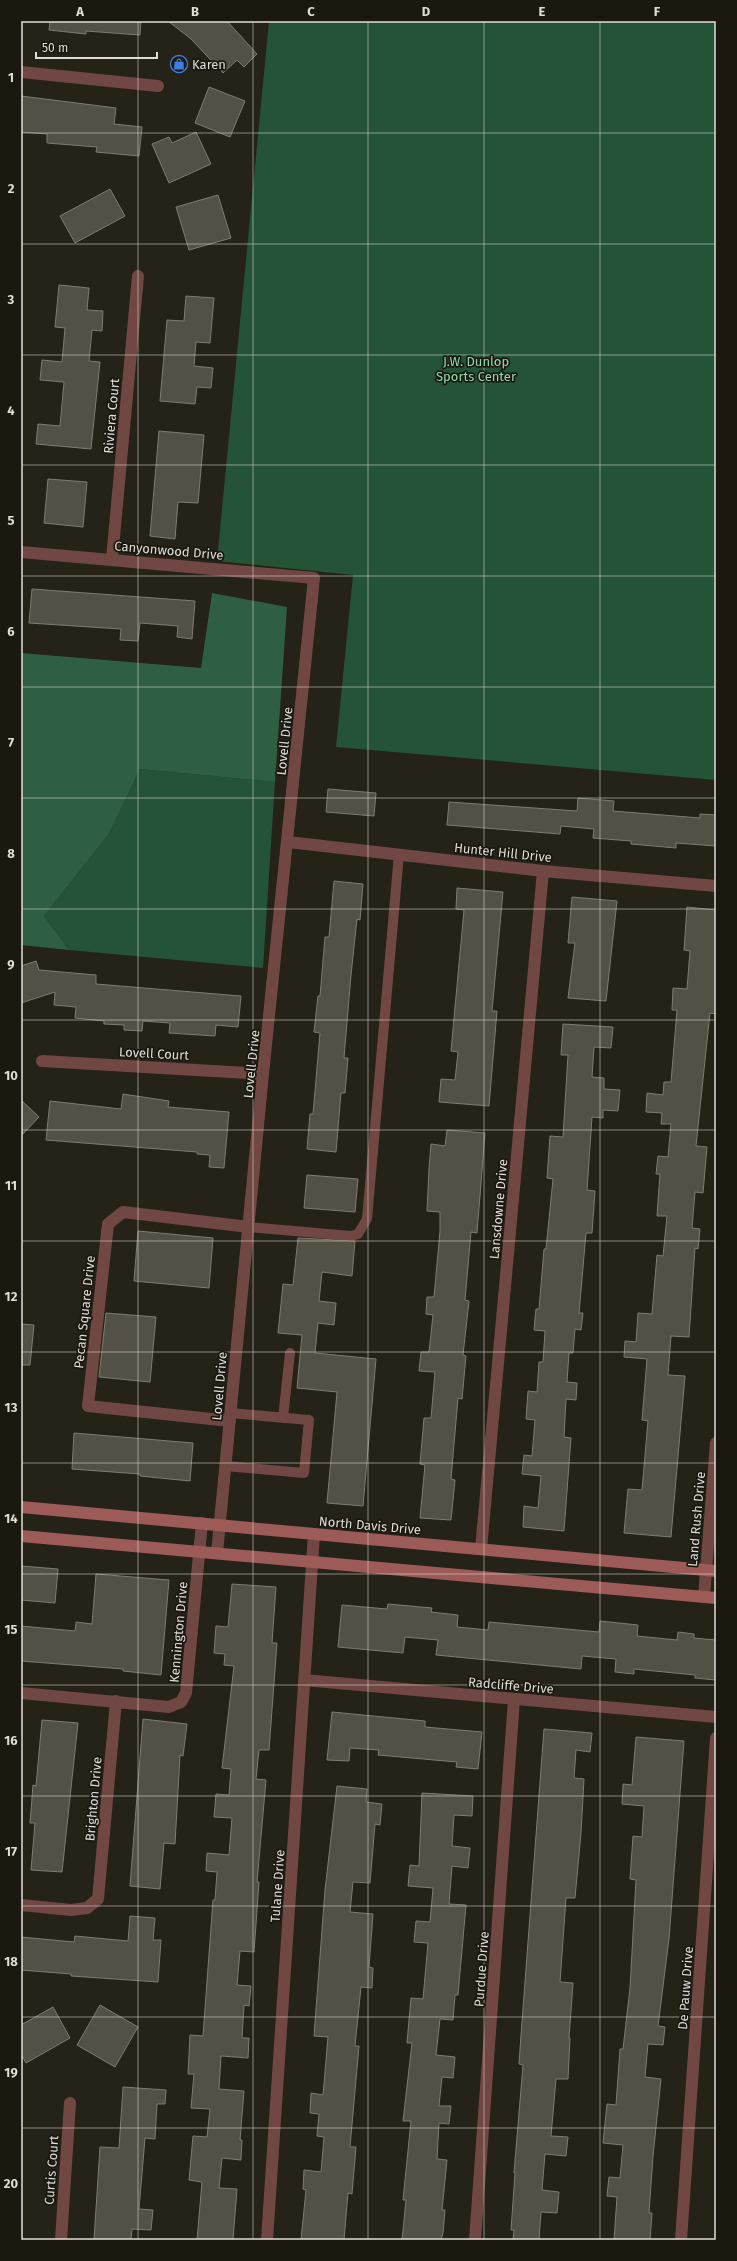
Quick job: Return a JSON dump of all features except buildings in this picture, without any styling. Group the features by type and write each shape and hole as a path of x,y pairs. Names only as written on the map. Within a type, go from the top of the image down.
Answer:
{"street":[{"path":"21,72 158,86"},
{"name":"Riviera Court","path":"112,559 138,276"},
{"name":"Canyonwood Drive","path":"21,552 314,578"},
{"name":"Lovell Drive","path":"218,1553 230,1417 314,578"},
{"name":"Hunter Hill Drive","path":"288,842 543,871 716,886"},
{"name":"Lansdowne Drive","path":"482,1549 543,871"},
{"name":"Lovell Court","path":"42,1060 264,1074"},
{"name":"Pecan Square Drive","path":"230,1417 88,1406 108,1224 123,1212 249,1227"},
{"name":"Land Rush Drive","path":"704,1597 711,1571 716,1443"},
{"name":"North Davis Drive","path":"21,1507 220,1524 711,1571"},
{"name":"Kennington Drive","path":"21,1693 169,1706 181,1702 186,1693 202,1523"},
{"name":"Tulane Drive","path":"267,2240 314,1534"},
{"path":"21,1536 716,1598"},
{"name":"Radcliffe Drive","path":"304,1680 716,1717"},
{"name":"Purdue Drive","path":"475,2240 514,1699"},
{"name":"Brighton Drive","path":"21,1905 72,1910 87,1908 98,1899 116,1701"},
{"name":"De Pauw Drive","path":"681,2240 716,1738"},
{"name":"Curtis Court","path":"61,2240 70,2103"}],"lane":[{"path":"249,1227 350,1236 358,1234 367,1219 398,854"},
{"path":"283,1418 290,1354"},
{"path":"226,1466 304,1473 309,1420 230,1417"}],"green space":[{"name":"J.W. Dunlop Sports Center","path":"269,21 716,21 716,780 336,747 353,575 217,561"},
{"path":"212,593 287,607 275,782 140,769 109,834 44,916 69,950 21,945 21,653 201,668"},
{"path":"140,769 275,782 263,968 69,950 44,916 109,834"}],"place":[{"name":"Karen","path":"179,64"}]}
